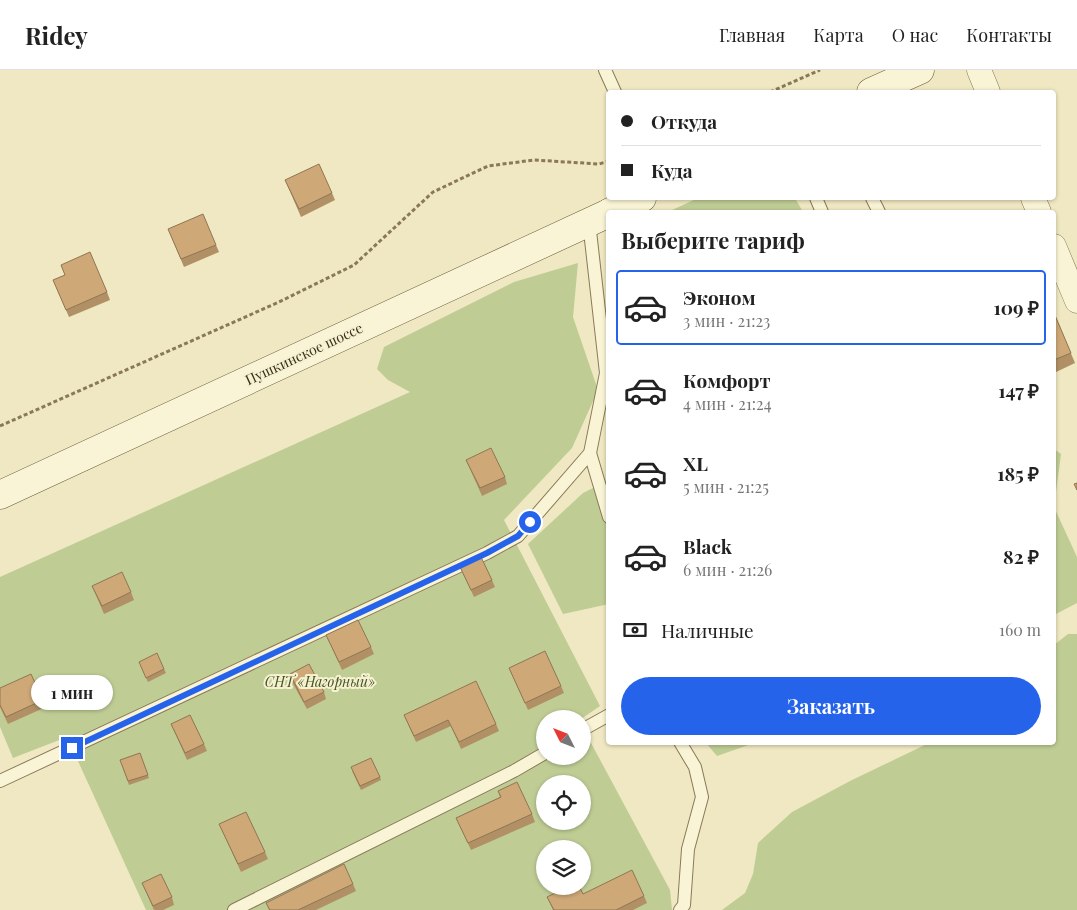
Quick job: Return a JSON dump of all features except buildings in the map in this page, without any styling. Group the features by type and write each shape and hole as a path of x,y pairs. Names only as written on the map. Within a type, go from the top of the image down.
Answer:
{"main road":[{"path":"875,90 920,70"},
{"name":"Пушкинское шоссе","path":"615,210 638,200"},
{"name":"Пушкинское шоссе","path":"0,495 602,216"}],"street":[{"path":"979,70 987,90"},
{"path":"1056,251 1077,301"}],"lane":[{"path":"605,70 614,90"},
{"path":"602,216 606,373 590,453 606,507"},
{"path":"0,781 518,536 590,453"},
{"path":"591,725 606,717"},
{"path":"680,910 684,905 688,849 702,797 695,767 682,745"},
{"path":"234,910 514,771 536,758"}],"path":[{"path":"775,90 820,70"},
{"path":"0,426 279,302 354,265 433,192 488,166 534,160 599,164 606,162"}],"green space":[{"path":"694,200 796,200 802,210 672,210"},
{"name":"СНТ «Нагорный»","path":"578,263 573,317 598,390 572,448 504,520 600,706 591,712 591,710 536,710 536,765 591,765 591,743 670,890 672,910 146,910 67,737 13,758 0,727 0,577 410,392 388,380 377,369 384,347 514,282"},
{"path":"1056,450 1061,454 1056,492"},
{"path":"606,482 606,605 563,614 528,544 583,493"},
{"path":"1056,511 1077,557 1077,603 1056,614"},
{"path":"1068,634 1077,634 1077,910 722,910 745,893 753,874 758,843 792,812 850,781 925,745 1056,745 1056,643"},
{"path":"708,745 748,745 717,756"}],"route":[{"path":"72,748 487,553 518,536 530,522"}]}
